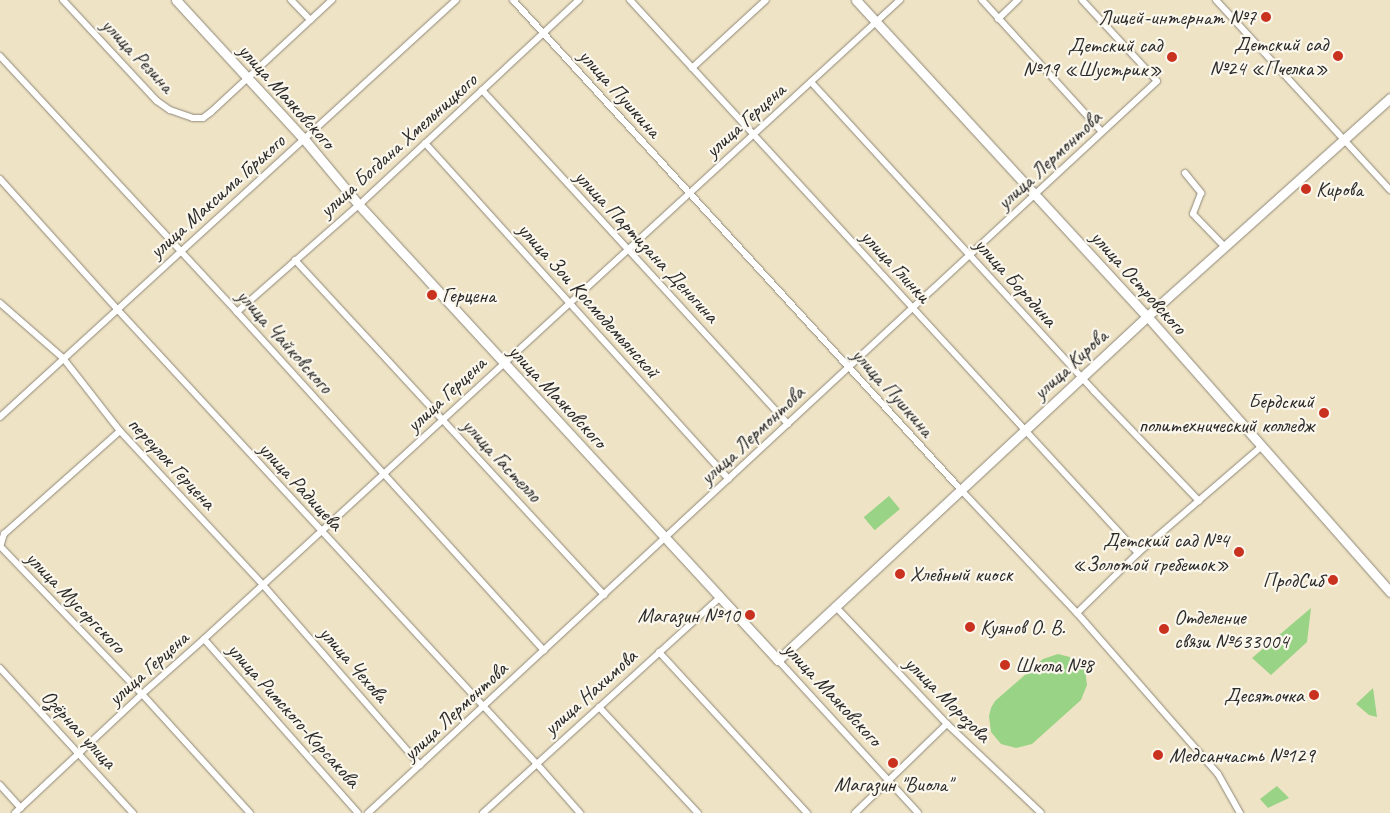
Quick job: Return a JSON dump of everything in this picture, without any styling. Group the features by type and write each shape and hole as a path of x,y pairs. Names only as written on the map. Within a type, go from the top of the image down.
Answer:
{"street":[{"name":"улица Резина","path":"63,0 157,101 181,116 203,118 247,77"},
{"name":"улица Маяковского","path":"176,0 304,139 359,205 503,363 918,813"},
{"path":"291,0 310,20"},
{"path":"247,77 332,0"},
{"name":"улица Максима Горького","path":"0,417 456,0"},
{"name":"улица Пушкина","path":"513,0 961,490 1077,613 1218,774 1240,813"},
{"name":"улица Богдана Хмельницкого","path":"237,312 359,205 579,0"},
{"name":"улица Глинки","path":"630,0 1138,553"},
{"path":"692,68 766,0"},
{"name":"улица Островского","path":"856,0 1147,316 1390,592"},
{"name":"улица Герцена","path":"16,813 142,694 900,0"},
{"path":"982,0 1102,132"},
{"path":"998,18 1018,0"},
{"name":"улица Лермонтова","path":"368,813 1157,81 1082,0"},
{"path":"1216,0 1390,190"},
{"name":"улица Чайковского","path":"0,56 237,312 544,650"},
{"name":"улица Бородина","path":"811,82 1081,378 1198,501"},
{"name":"улица Партизана Деньгина","path":"482,90 788,424"},
{"name":"улица Кирова","path":"778,660 1147,316 1390,98"},
{"name":"улица Зои Космодемьянской","path":"425,144 729,479"},
{"path":"1185,172 1201,193 1192,214 1224,246"},
{"name":"улица Радищева","path":"0,178 117,309 321,532 536,762 580,813"},
{"name":"улица Гастелло","path":"295,260 604,595"},
{"name":"переулок Герцена","path":"0,304 63,358 120,431 263,585"},
{"path":"0,547 4,534 120,431"},
{"path":"1077,613 1138,553 1261,447"},
{"name":"улица Мусоргского","path":"0,547 142,694 250,813"},
{"name":"улица Чехова","path":"263,585 420,765"},
{"name":"улица Нахимова","path":"483,813 536,762 720,597"},
{"name":"улица Морозова","path":"835,606 947,724 1041,813"},
{"name":"улица Римского-Корсакова","path":"204,639 358,813"},
{"path":"659,652 807,813"},
{"name":"Озёрная улица","path":"0,668 133,813"},
{"path":"599,707 698,813"},
{"path":"855,813 947,724"},
{"path":"0,785 21,808"}],"green space":[{"path":"889,496 900,509 875,530 864,517"},
{"path":"1311,608 1307,642 1271,675 1252,658"},
{"path":"1058,654 1074,658 1085,669 1087,685 1081,700 1032,744 1016,748 1001,744 991,732 989,716 995,701 1043,659"},
{"path":"1373,688 1377,717 1369,715 1356,704"},
{"path":"1277,786 1289,798 1268,808 1260,799"}],"place":[{"name":"Лицей-интернат №7","path":"1266,17"},
{"name":"Детский сад №24 «Пчелка»","path":"1338,56"},
{"name":"Детский сад №19 «Шустрик»","path":"1172,57"},
{"name":"Кирова","path":"1306,189"},
{"name":"Герцена","path":"432,295"},
{"name":"Бердский политехнический колледж","path":"1324,413"},
{"name":"Детский сад №4 «Золотой гребешок»","path":"1239,552"},
{"name":"Хлебный киоск","path":"900,574"},
{"name":"ПродСиб","path":"1333,580"},
{"name":"Магазин №10","path":"750,615"},
{"name":"Куянов О. В.","path":"970,627"},
{"name":"Отделение связи №633004","path":"1164,629"},
{"name":"Школа №8","path":"1005,665"},
{"name":"Десяточка","path":"1314,695"},
{"name":"Медсанчасть №129","path":"1158,755"},
{"name":"Магазин \"Виола\"","path":"893,763"}]}
